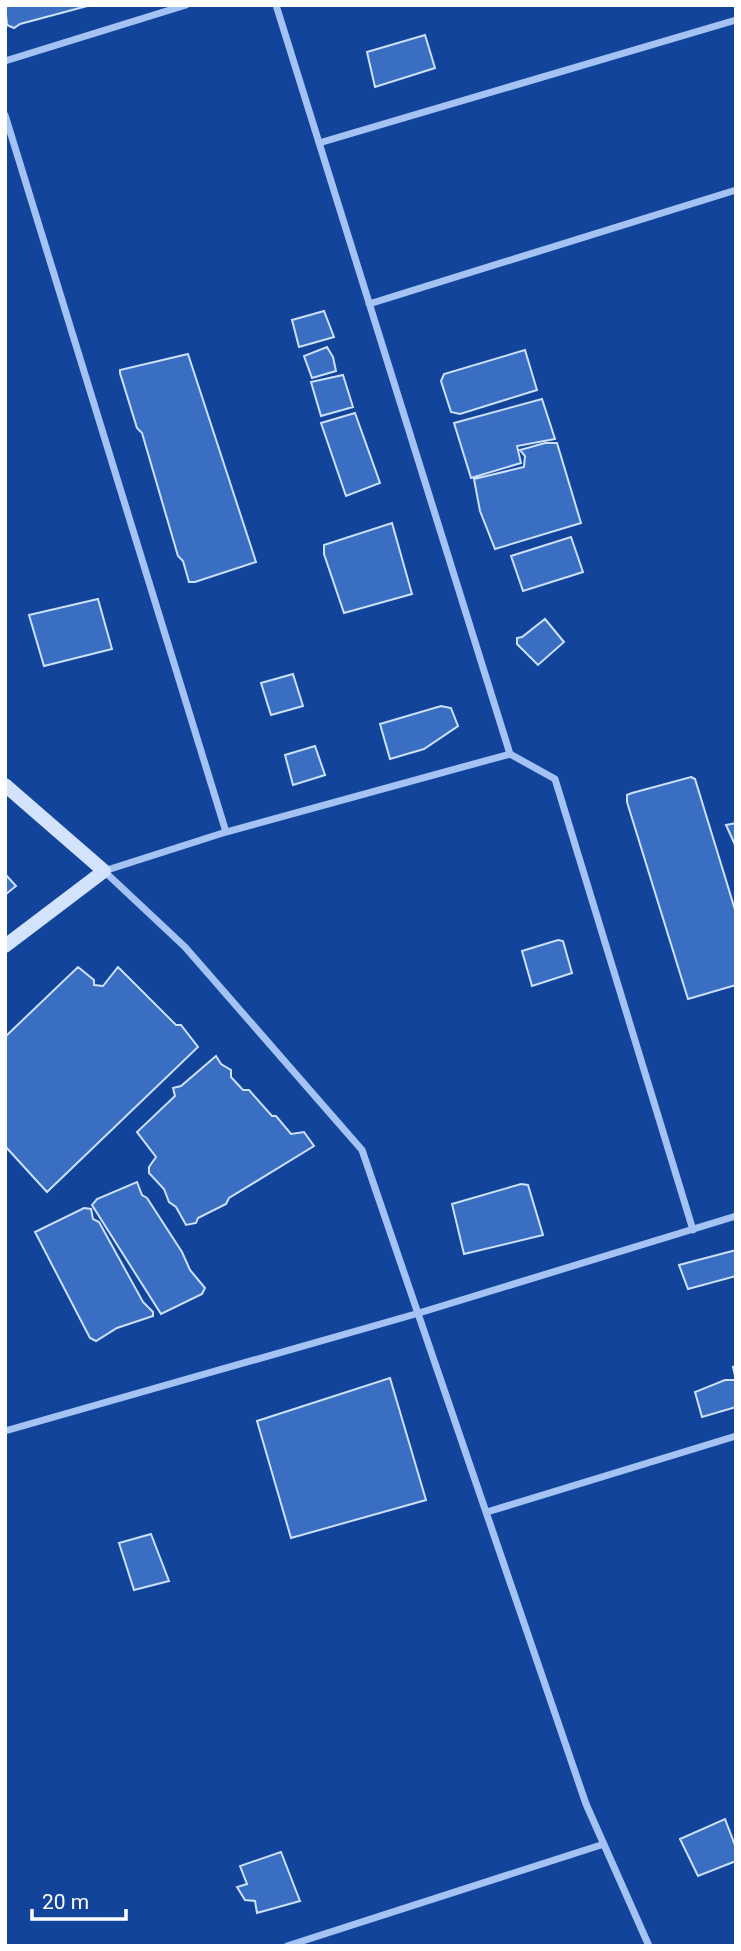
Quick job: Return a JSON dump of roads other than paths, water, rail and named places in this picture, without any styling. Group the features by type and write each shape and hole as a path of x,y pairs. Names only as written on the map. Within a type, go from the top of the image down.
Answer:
{"street":[{"path":"5,61 186,5"},
{"path":"276,5 510,754 555,779 693,1230"},
{"path":"319,144 736,20"},
{"path":"5,115 226,832"},
{"path":"369,304 736,190"},
{"path":"5,946 104,871 226,832 510,754"},
{"path":"5,785 104,871 184,947 362,1150 586,1804 649,1946"},
{"path":"5,1431 419,1313 736,1216"},
{"path":"487,1513 736,1436"},
{"path":"288,1946 604,1844"}]}
